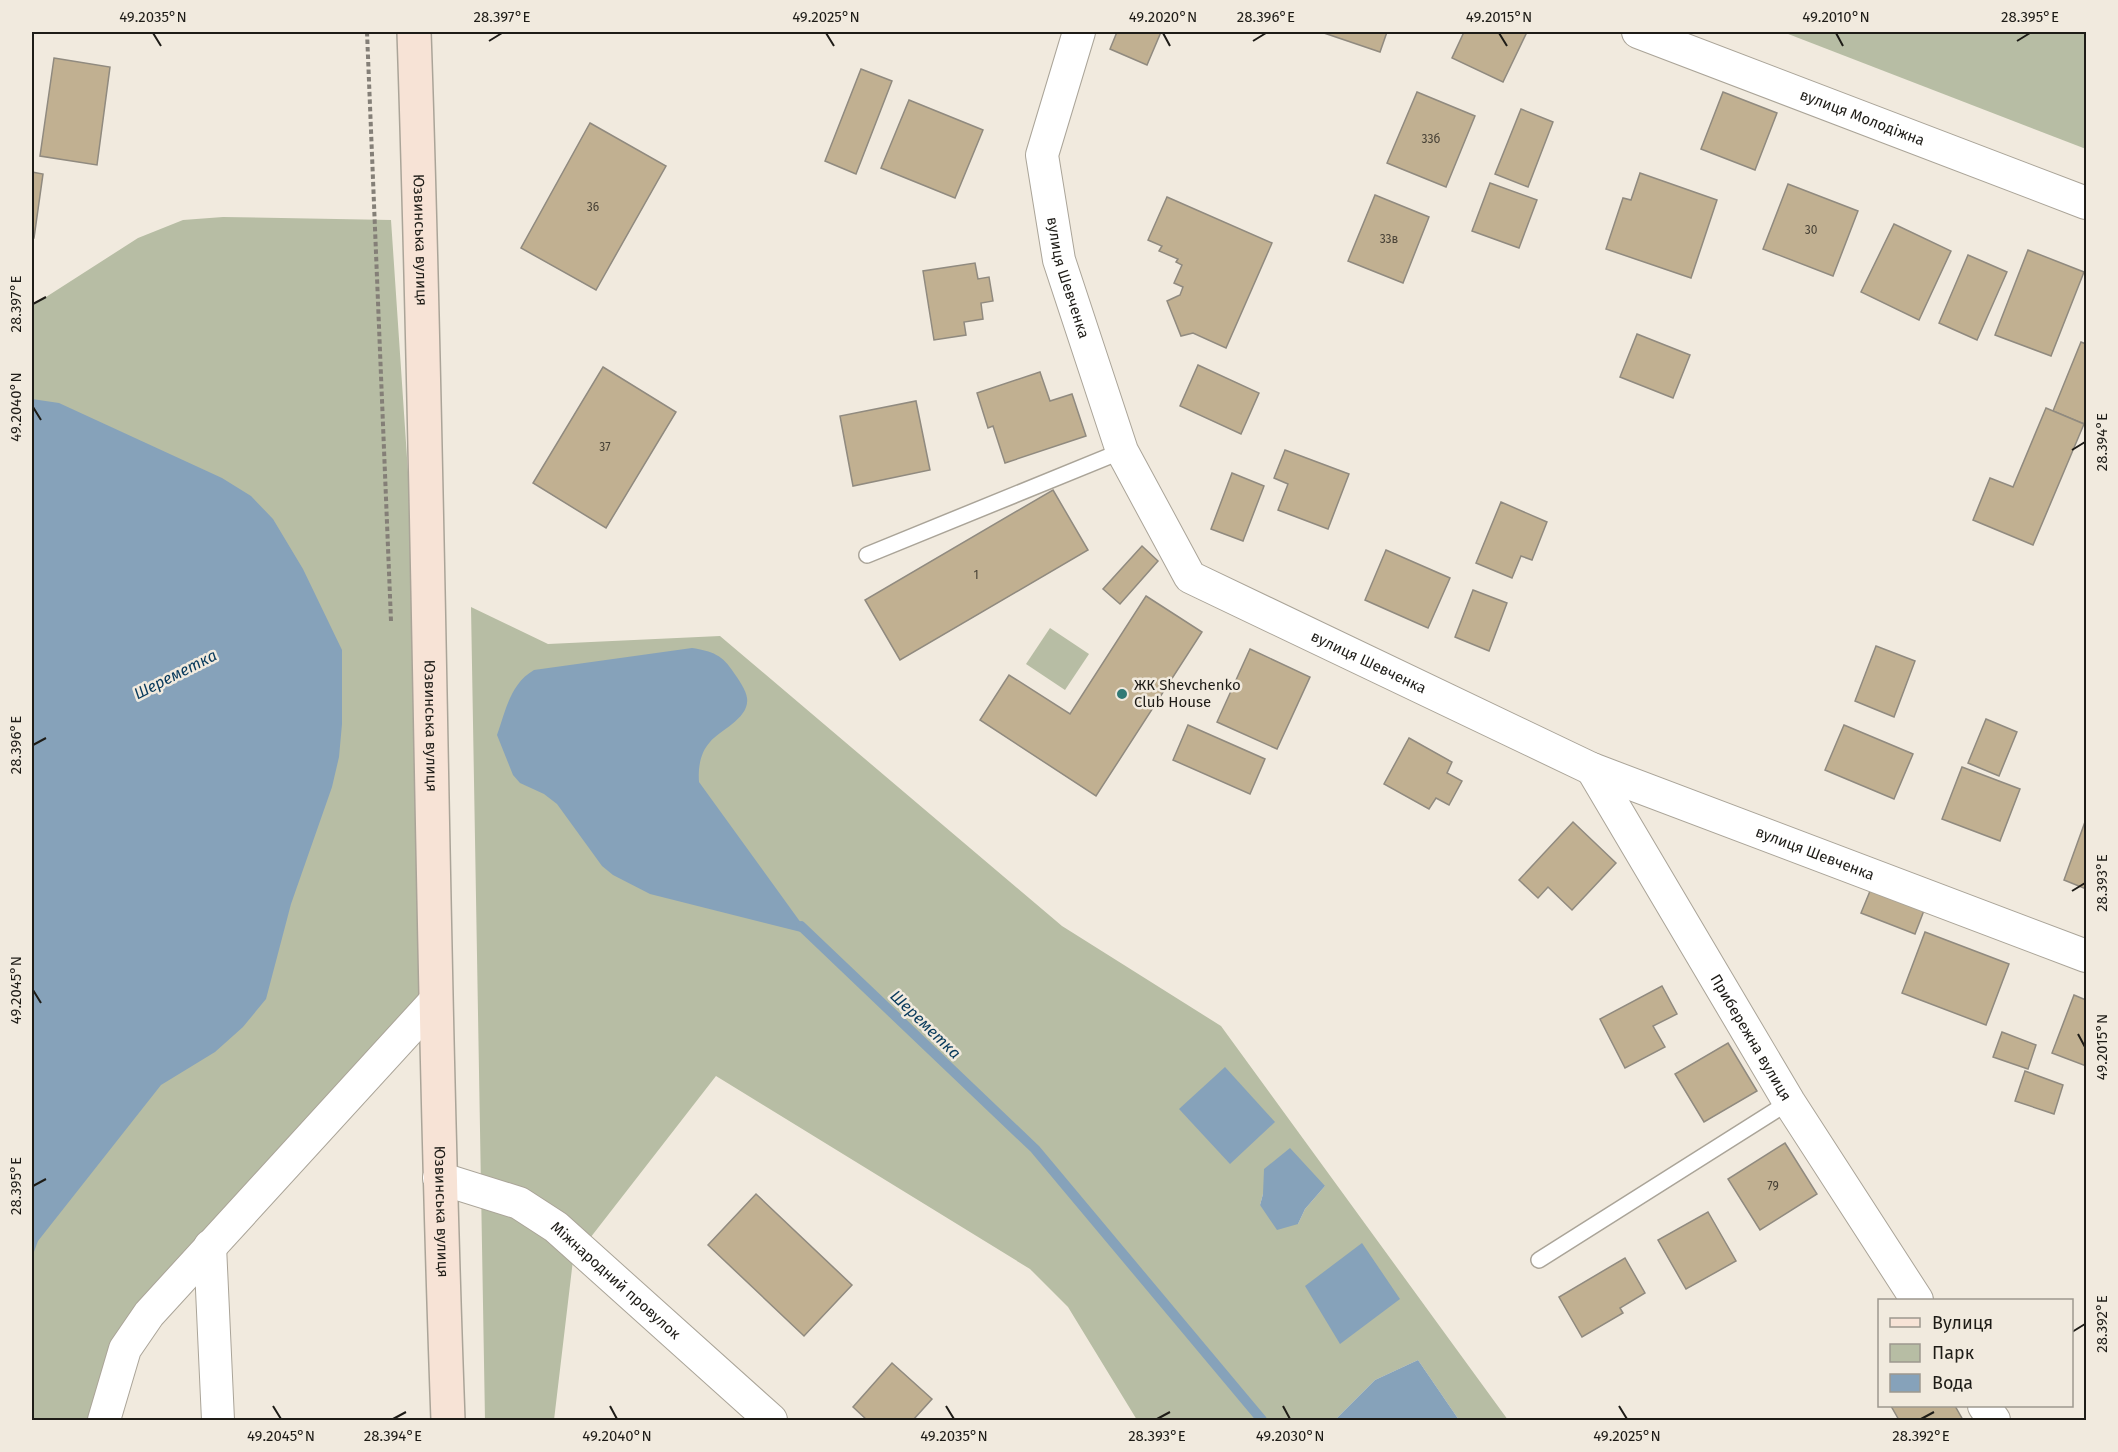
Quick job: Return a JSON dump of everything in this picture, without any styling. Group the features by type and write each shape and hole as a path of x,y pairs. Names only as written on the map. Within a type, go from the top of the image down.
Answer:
{"main road":[{"name":"Юзвинська вулиця","path":"414,32 424,319 439,1178 448,1420"}],"street":[{"name":"вулиця Шевченка","path":"1079,32 1042,155 1059,260 1122,451 1190,577 1592,769 2086,956"},
{"name":"вулиця Молодіжна","path":"1638,32 2086,203"},
{"name":"Прибережна вулиця","path":"1592,769 1790,1102 1916,1299"},
{"path":"104,1420 120,1363 135,1332 148,1314 436,1000"},
{"name":"Міжнародний провулок","path":"439,1178 519,1203 550,1222 771,1420"},
{"path":"210,1246 218,1420"},
{"path":"1985,1407 1994,1420"}],"lane":[{"path":"867,555 1122,451"},
{"path":"1539,1260 1790,1102"}],"path":[{"path":"367,32 391,626"}],"green space":[{"path":"1783,32 2086,32 2086,149"},
{"path":"223,217 391,220 418,621 428,999 148,1314 104,1420 32,1420 32,306 138,238 183,220"},
{"path":"471,607 548,644 720,636 1062,926 1221,1026 1508,1420 1459,1420 1418,1360 1375,1380 1335,1420 1137,1420 1068,1307 1030,1269 716,1076 573,1260 554,1420 485,1420","holes":["1325,1186 1305,1209 1298,1224 1260,1205 1263,1194"]},
{"path":"1050,628 1089,654 1065,690 1026,664"}],"water":[{"path":"32,399 59,403 222,478 251,496 273,519 303,569 342,650 342,724 339,757 332,787 291,904 266,999 243,1027 215,1052 161,1085 38,1241 32,1257"},
{"path":"692,648 711,652 726,662 742,685 747,698 744,712 715,737 704,751 699,766 699,782 809,934 650,894 613,875 602,866 557,804 544,794 520,783 513,775 497,735 514,690 534,670"},
{"path":"1225,1067 1275,1122 1230,1164 1179,1109"},
{"path":"1290,1148 1325,1186 1305,1209 1298,1224 1277,1230 1260,1205 1264,1169"},
{"path":"1362,1243 1400,1299 1340,1344 1305,1286"},
{"path":"1418,1360 1459,1420 1335,1420 1375,1380"}],"building":[{"path":"1117,32 1161,32 1147,65 1110,49"},
{"path":"1321,32 1387,32 1380,52"},
{"path":"1464,32 1527,32 1503,82 1452,58"},
{"path":"54,58 110,67 97,165 40,156"},
{"path":"861,69 892,81 856,174 825,161"},
{"path":"1417,92 1475,116 1446,187 1387,163"},
{"path":"1723,92 1777,113 1755,170 1701,149"},
{"path":"909,100 983,130 955,198 881,168"},
{"path":"1521,109 1553,122 1528,187 1495,174"},
{"path":"590,123 666,166 596,290 521,248"},
{"path":"32,172 43,174 34,238 32,238"},
{"path":"1640,173 1717,200 1691,278 1606,249 1623,198 1631,200"},
{"path":"1490,183 1537,200 1519,248 1472,231"},
{"path":"1788,184 1858,211 1833,276 1763,249"},
{"path":"1375,195 1429,217 1403,283 1348,261"},
{"path":"1167,197 1272,243 1226,348 1193,333 1181,336 1167,301 1180,295 1183,287 1174,283 1182,265 1176,262 1178,259 1159,251 1162,246 1148,240"},
{"path":"1894,224 1951,251 1919,320 1861,292"},
{"path":"2028,250 2084,272 2051,356 1995,335"},
{"path":"1968,255 2007,272 1977,340 1939,323"},
{"path":"975,263 978,279 989,277 993,301 981,303 983,319 964,322 966,335 934,340 923,271"},
{"path":"1637,334 1690,355 1673,398 1620,377"},
{"path":"2081,342 2086,344 2086,418 2084,424 2053,411"},
{"path":"1198,365 1259,393 1241,434 1180,406"},
{"path":"603,367 676,412 606,528 533,483"},
{"path":"1040,372 1050,401 1072,394 1086,436 1005,463 993,426 988,428 977,393"},
{"path":"916,401 930,470 853,486 840,416"},
{"path":"2046,408 2084,424 2033,545 1973,520 1990,478 2013,487"},
{"path":"1285,450 1349,474 1328,529 1278,510 1288,484 1274,478"},
{"path":"1232,473 1264,486 1243,541 1211,529"},
{"path":"1053,490 1088,550 900,660 865,600"},
{"path":"1501,502 1547,522 1532,560 1521,556 1512,578 1476,563"},
{"path":"1142,546 1158,561 1120,604 1103,589"},
{"path":"1386,550 1450,578 1428,628 1365,600"},
{"path":"1473,590 1507,603 1489,651 1455,637"},
{"name":"ЖК Shevchenko Club House","path":"1146,596 1202,632 1096,796 980,720 1009,675 1070,714"},
{"path":"1876,646 1915,661 1894,717 1855,701"},
{"path":"1250,649 1310,677 1277,749 1217,722"},
{"path":"1986,719 2017,732 1999,776 1968,763"},
{"path":"1188,725 1265,759 1250,794 1173,760"},
{"path":"1844,725 1913,754 1894,799 1825,770"},
{"path":"1409,738 1452,762 1447,773 1462,781 1449,805 1436,798 1429,809 1384,784"},
{"path":"1962,767 2020,789 2000,841 1942,819"},
{"path":"2086,819 2086,889 2064,880"},
{"path":"1573,822 1616,863 1572,910 1548,887 1538,898 1519,880"},
{"path":"1875,879 1928,900 1915,934 1861,913"},
{"path":"1925,932 2009,964 1986,1025 1902,993"},
{"path":"1662,986 1677,1014 1653,1026 1665,1047 1625,1068 1600,1019"},
{"path":"2074,995 2086,1000 2086,1066 2052,1053"},
{"path":"2002,1032 2036,1045 2028,1069 1993,1057"},
{"path":"1728,1043 1757,1091 1704,1122 1675,1074"},
{"path":"2025,1071 2063,1085 2054,1114 2015,1101"},
{"path":"1785,1143 1817,1194 1760,1230 1728,1179"},
{"path":"756,1194 852,1285 804,1336 708,1245"},
{"path":"1708,1212 1736,1261 1686,1289 1658,1240"},
{"path":"1625,1258 1645,1293 1620,1308 1623,1313 1582,1337 1559,1297"},
{"path":"892,1363 932,1399 913,1420 867,1420 853,1407"},
{"path":"1892,1407 1956,1407 1963,1420 1899,1420"}],"waterway":[{"name":"Шереметка","path":"801,926 1035,1149 1262,1420"}],"place":[{"name":"ЖК Shevchenko Club House","path":"1122,694"}]}
